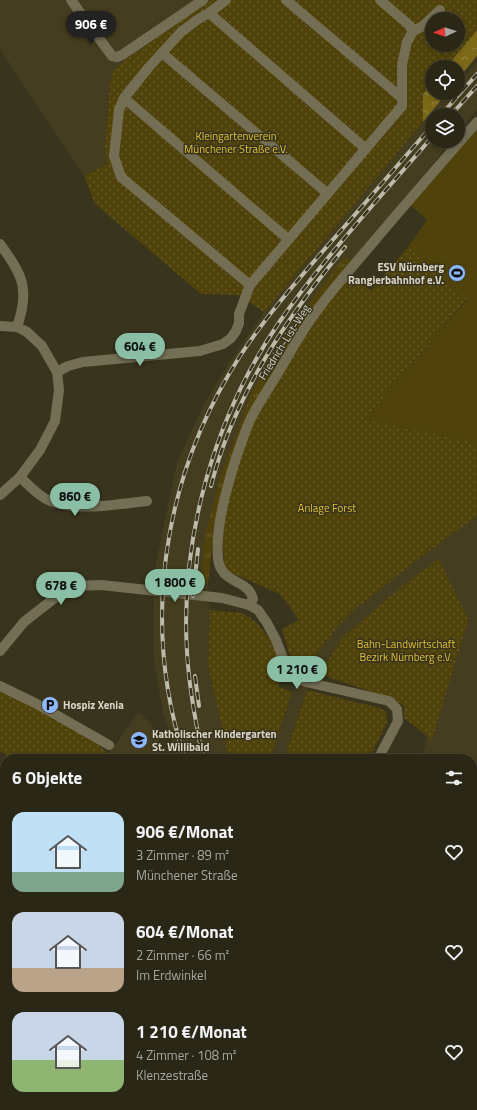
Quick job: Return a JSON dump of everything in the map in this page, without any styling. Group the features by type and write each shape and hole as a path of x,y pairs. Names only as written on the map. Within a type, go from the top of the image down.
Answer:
{"street":[{"path":"72,0 112,56 117,57 204,0"},
{"path":"226,0 182,32 149,67 124,98 119,110 114,156 121,177 250,285"},
{"path":"286,0 402,98"},
{"path":"380,0 409,25 413,31"},
{"path":"57,372 83,362 200,351 224,344 236,331 239,323 239,314 250,285 402,106 402,65 407,42 413,31 423,26 440,10"},
{"path":"209,13 366,148"},
{"path":"162,53 327,193"},
{"path":"124,98 288,239"},
{"name":"Friedrich-List-Weg","path":"249,605 253,599 252,594 224,574 220,568 218,547 219,527 228,485 251,419 313,316 406,204 477,122"},
{"path":"0,244 12,260 23,282 25,299 17,327"},
{"path":"0,326 17,327 27,332 42,346 57,372 59,390 55,421 40,450 20,477 0,495"},
{"path":"20,477 46,499 61,504 83,506 147,501"},
{"path":"1,648 24,622 61,593 77,586 87,585 131,588 222,598 249,605 258,610 267,624 276,640 287,669 292,676 306,682 389,701 397,709 398,721 381,754"},
{"path":"0,686 37,704 109,745"}],"shaded area":[{"path":"0,0 211,0 125,60 113,71 110,83 105,146 107,164 84,176 0,49"},
{"path":"477,62 477,109 465,124 465,108 436,108 443,100 465,100 465,75"},
{"path":"425,120 425,148 445,148 404,200 351,261 220,499 208,583 210,610 208,665 228,754 176,754 163,712 154,662 154,572 177,462 204,404 229,363 264,312"},
{"path":"477,514 477,754 423,754 427,737 432,739 440,559 401,587 343,637 307,690 287,754 272,754 292,692 329,637 349,614 426,553 473,519"},
{"name":"Katholischer Kindergarten St. Willibald","path":"138,713 143,716 156,730 163,754 113,754 109,751 114,744 116,744"}],"green space":[{"name":"Kleingartenverein Münchener Straße e.V.","path":"211,0 477,0 477,30 465,44 465,12 425,12 425,52 459,52 452,60 425,60 423,122 264,312 239,295 201,294 95,204 84,176 107,164 105,146 110,83 113,71 125,60"},
{"path":"477,30 477,56 465,71 465,60 452,60 459,52 465,52 465,44"},
{"path":"425,92 425,100 441,100 435,108 425,108 425,120 423,122 423,94"},
{"name":"ESV Nürnberg Rangierbahnhof e.V.","path":"477,128 477,443 365,419 468,299 408,247 427,220 409,204 459,148 465,148 465,141"},
{"name":"Anlage Forst","path":"408,247 468,298 365,419 477,443 477,514 473,519 426,553 349,614 329,637 302,675 294,669 282,629 299,620 280,594 225,570 222,540 226,508 253,424 268,396 315,319 351,274 371,291"},
{"path":"345,256 351,261 220,499 208,583 201,583 205,536 221,475 252,392 299,316"},
{"name":"Bahn-Landwirtschaft Bezirk Nürnberg e.V.","path":"439,559 468,620 432,740 404,718 404,706 393,699 319,674 343,637 401,587"},
{"path":"210,610 243,613 257,623 277,649 284,674 278,686 292,692 272,754 228,754 208,665"},
{"path":"0,690 15,695 90,739 110,754 6,754 1,752 0,753"},
{"path":"307,690 380,708 386,712 387,723 372,754 287,754"}],"railway":[{"path":"447,108 477,74"},
{"path":"457,108 477,86"},
{"path":"184,754 171,708 164,656 162,603 167,552 177,500 193,450 214,402 240,356 262,324 299,279 425,134"},
{"path":"202,754 189,679 186,609 189,566 196,523 206,480 219,439 255,360 278,324 333,251 425,145"},
{"path":"211,486 233,421 264,359 302,302 345,247"},
{"path":"193,596 198,549"},
{"path":"195,676 199,706"}],"place":[{"name":"ESV Nürnberg Rangierbahnhof e.V.","path":"457,273"},
{"name":"Hospiz Xenia","path":"50,705"},
{"name":"Katholischer Kindergarten St. Willibald","path":"139,740"}]}
